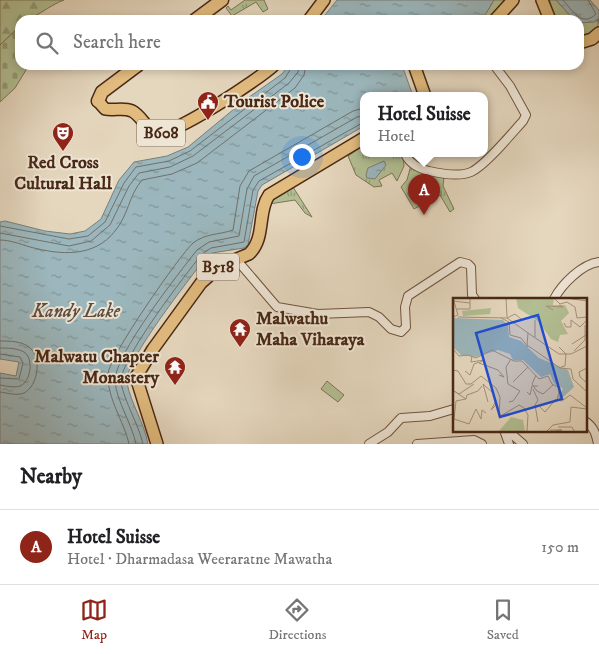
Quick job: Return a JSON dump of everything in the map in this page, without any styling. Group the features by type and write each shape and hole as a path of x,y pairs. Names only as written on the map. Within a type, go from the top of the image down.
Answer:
{"highway":[{"path":"202,15 222,0"},
{"path":"98,101 102,92 131,70"}],"main road":[{"path":"313,15 324,0"},
{"path":"500,15 513,0"},
{"path":"542,0 548,15"},
{"path":"584,41 592,39 599,33"},
{"name":"B608","path":"98,101 105,109 125,109 133,112 150,130 160,134 172,130 228,98 267,70"},
{"path":"416,70 424,92"},
{"name":"B518","path":"157,444 137,382 138,372 201,283 215,269 249,254 257,243 263,208 269,195 360,140"}],"street":[{"path":"406,157 409,162 424,169 453,175 472,172 496,150 523,121 526,115 510,86 498,70"},
{"path":"236,259 277,307 318,314 369,312 379,317 397,332 401,332 406,327 404,307 408,296 460,262 468,264 470,267 472,295 474,298"},
{"path":"554,298 559,289 583,269 599,262"},
{"path":"369,444 388,432 401,418 430,416 453,409"},
{"path":"586,423 596,434 598,444"},
{"path":"508,432 523,444"},
{"path":"417,444 474,440 482,444"}],"green space":[{"path":"0,0 64,0 37,15 15,15 15,31 0,45"},
{"path":"245,0 264,0 268,9 263,12 256,2 234,15 231,15 226,8 228,6 231,10"},
{"path":"494,0 507,0 495,15 485,15"},
{"path":"549,0 556,0 570,15 553,15"},
{"path":"599,17 597,31 584,38 584,22 596,21"},
{"path":"15,31 15,70 26,70 15,88 0,102 0,45"},
{"path":"360,148 360,157 403,157 404,166 397,181 392,173 379,180 382,186 374,187 356,175 348,156"},
{"path":"411,165 444,177 443,186 454,209 450,212 440,195 414,209 401,187 407,180"},
{"path":"293,187 312,217 305,213 295,200 269,204 280,193"},
{"path":"327,381 344,395 338,402 321,389"}],"water":[{"path":"337,0 494,0 485,15 325,15"},
{"path":"556,0 590,0 599,10 599,18 594,22 584,23 584,15 570,15"},
{"name":"Kandy Lake","path":"285,70 404,70 412,92 360,92 360,128 262,185 258,191 248,245 244,248 212,253 205,258 146,340 128,373 127,383 129,391 144,428 148,444 0,444 0,373 16,376 19,362 0,359 0,222 5,221 45,231 70,234 85,231 101,219 119,180 134,162 167,156 188,147 245,100"},
{"path":"384,161 386,165 375,179 367,178 368,168"}],"place":[{"name":"Tourist Police","path":"208,121"},
{"name":"Red Cross Cultural Hall","path":"63,152"},
{"name":"Hotel Suisse","path":"424,215"},
{"name":"Malwathu Maha Viharaya","path":"240,348"},
{"name":"Malwatu Chapter Monastery","path":"175,386"}]}
